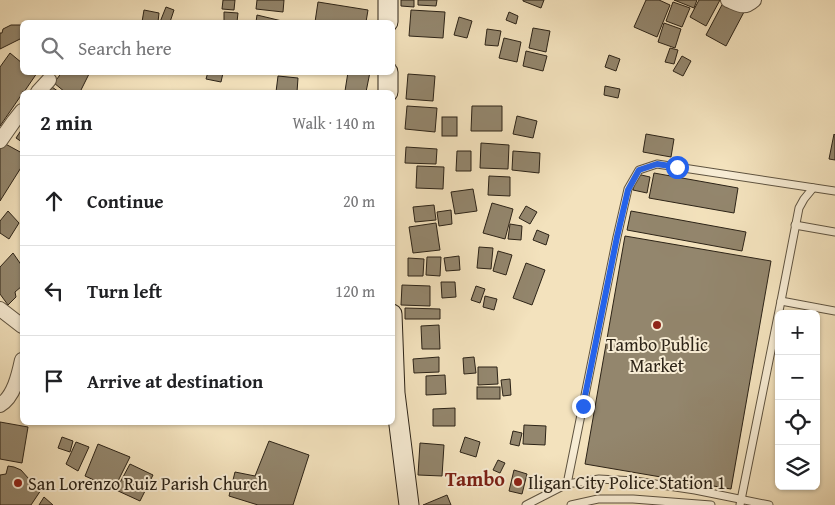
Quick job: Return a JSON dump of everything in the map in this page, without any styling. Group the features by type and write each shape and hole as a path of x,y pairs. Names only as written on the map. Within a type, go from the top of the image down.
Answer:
{"street":[{"path":"388,0 388,20"},
{"path":"728,0 742,6 748,5 754,0"},
{"path":"388,75 388,90"},
{"path":"40,90 50,80"},
{"path":"0,141 20,114"},
{"path":"0,309 20,324"},
{"path":"0,405 3,404 11,392 20,369"},
{"path":"395,392 408,505"}],"lane":[{"path":"567,484 617,237 628,190 639,170 657,164 835,191"},
{"path":"742,503 795,225 799,208 813,188"},
{"path":"795,225 835,232"},
{"path":"781,301 835,311"},
{"path":"526,505 567,484 599,479 635,481 695,490 742,503 754,502 769,505"},
{"path":"571,505 598,499 633,499 711,505"}],"building":[{"path":"223,0 235,0 234,10 222,9"},
{"path":"257,0 284,0 283,12 256,9"},
{"path":"401,0 414,0 414,7 401,6"},
{"path":"418,0 437,0 436,6 418,5"},
{"path":"523,0 544,0 541,8"},
{"path":"646,0 659,0 670,5 657,37 634,27"},
{"path":"674,0 697,0 694,8"},
{"path":"699,0 720,0 706,26 690,17"},
{"path":"724,1 744,12 726,46 706,35"},
{"path":"318,2 368,10 366,20 315,20"},
{"path":"673,2 690,8 682,27 666,21"},
{"path":"166,7 174,10 171,20 161,20"},
{"path":"144,10 159,13 158,20 142,20"},
{"path":"411,10 445,12 443,38 409,36"},
{"path":"224,12 238,13 237,20 224,20"},
{"path":"509,12 518,16 516,24 506,20"},
{"path":"257,15 278,20 256,20"},
{"path":"459,17 472,21 467,38 454,35"},
{"path":"664,23 681,29 675,48 658,42"},
{"path":"11,25 20,25 20,39 0,49 0,33 2,33 3,29"},
{"path":"533,28 550,31 546,52 529,48"},
{"path":"487,29 501,31 498,46 485,45"},
{"path":"504,38 521,42 517,62 499,58"},
{"path":"670,48 678,50 674,64 665,62"},
{"path":"526,51 547,56 543,71 523,66"},
{"path":"10,53 20,61 20,75 36,75 25,90 20,90 20,97 0,126 0,67"},
{"path":"609,55 620,59 616,71 605,67"},
{"path":"682,56 691,61 683,76 673,71"},
{"path":"408,74 435,76 433,101 406,99"},
{"path":"60,75 88,75 81,90 63,90 54,83"},
{"path":"207,75 223,75 221,82 206,79"},
{"path":"348,75 369,75 366,90 345,90"},
{"path":"278,76 298,78 297,90 276,90"},
{"path":"605,86 620,89 618,98 604,95"},
{"path":"407,106 437,108 435,132 405,129"},
{"path":"472,106 502,106 502,131 471,131"},
{"path":"517,116 537,121 533,138 513,134"},
{"path":"442,117 457,117 457,136 442,136"},
{"path":"20,132 20,141 16,138"},
{"path":"646,134 674,139 671,157 643,152"},
{"path":"835,135 835,160 829,159"},
{"path":"0,141 20,152 20,169 0,201"},
{"path":"481,143 509,145 508,169 480,168"},
{"path":"406,147 437,149 436,164 405,163"},
{"path":"457,151 471,151 471,171 456,171"},
{"path":"513,151 540,153 539,173 512,170"},
{"path":"417,166 444,167 443,189 416,188"},
{"path":"654,173 738,188 734,213 649,198"},
{"path":"637,174 650,177 647,193 633,190"},
{"path":"489,176 510,177 510,196 488,195"},
{"path":"473,189 477,211 455,214 451,192"},
{"path":"492,203 513,209 505,239 483,233"},
{"path":"434,205 436,220 415,222 413,207"},
{"path":"526,206 537,212 530,224 519,218"},
{"path":"451,210 452,224 439,226 437,212"},
{"path":"8,211 19,223 9,239 0,233 0,221"},
{"path":"631,211 746,232 742,251 627,230"},
{"path":"436,223 440,250 413,253 409,227"},
{"path":"510,224 522,226 521,240 508,239"},
{"path":"537,230 549,235 546,245 533,240"},
{"path":"625,236 771,261 731,489 585,464"},
{"path":"479,247 493,248 491,269 477,268"},
{"path":"498,251 512,255 506,275 493,271"},
{"path":"13,253 20,263 20,288 15,292 16,297 8,305 0,294 0,267"},
{"path":"459,256 460,270 446,271 444,258"},
{"path":"427,257 441,257 440,276 426,275"},
{"path":"408,258 424,259 423,276 408,276"},
{"path":"526,263 545,270 532,305 513,298"},
{"path":"441,282 455,282 456,297 442,298"},
{"path":"402,285 430,286 430,306 401,305"},
{"path":"476,286 485,289 480,303 471,300"},
{"path":"485,296 497,299 494,310 483,307"},
{"path":"405,308 440,309 440,319 405,319"},
{"path":"439,325 440,349 422,349 421,326"},
{"path":"439,357 439,372 414,373 413,359"},
{"path":"474,357 476,373 464,374 463,358"},
{"path":"478,367 497,367 498,384 478,385"},
{"path":"445,375 446,394 426,395 426,376"},
{"path":"510,379 511,395 503,396 501,380"},
{"path":"477,387 500,387 500,399 477,399"},
{"path":"455,408 455,426 433,426 433,409"},
{"path":"0,422 28,427 22,463 0,459"},
{"path":"524,425 546,426 545,445 523,444"},
{"path":"513,431 522,433 519,446 510,444"},
{"path":"62,437 73,441 70,452 58,448"},
{"path":"465,437 480,442 476,457 460,452"},
{"path":"269,441 309,455 293,505 258,505 229,496 235,472 255,476"},
{"path":"76,442 89,447 78,471 66,464"},
{"path":"420,443 444,445 442,476 418,475"},
{"path":"98,444 130,457 114,489 85,476"},
{"path":"498,460 505,463 500,473 493,470"},
{"path":"130,464 153,475 140,501 116,490"},
{"name":"San Lorenzo Ruiz Parish Church","path":"8,466 21,470 29,479 43,487 31,505 0,505 0,475 6,474"},
{"name":"Iligan City Police Station 1","path":"514,470 527,474 522,494 509,491"},
{"path":"447,495 451,505 423,505"},
{"path":"44,497 53,505 39,505"}],"place":[{"name":"Tambo Public Market","path":"657,325"},
{"name":"Iligan City Police Station 1","path":"518,482"},
{"name":"San Lorenzo Ruiz Parish Church","path":"18,483"}],"district":[{"name":"Tambo","path":"475,478"}],"route":[{"path":"583,406 628,190 639,170 657,164 677,167"}]}
